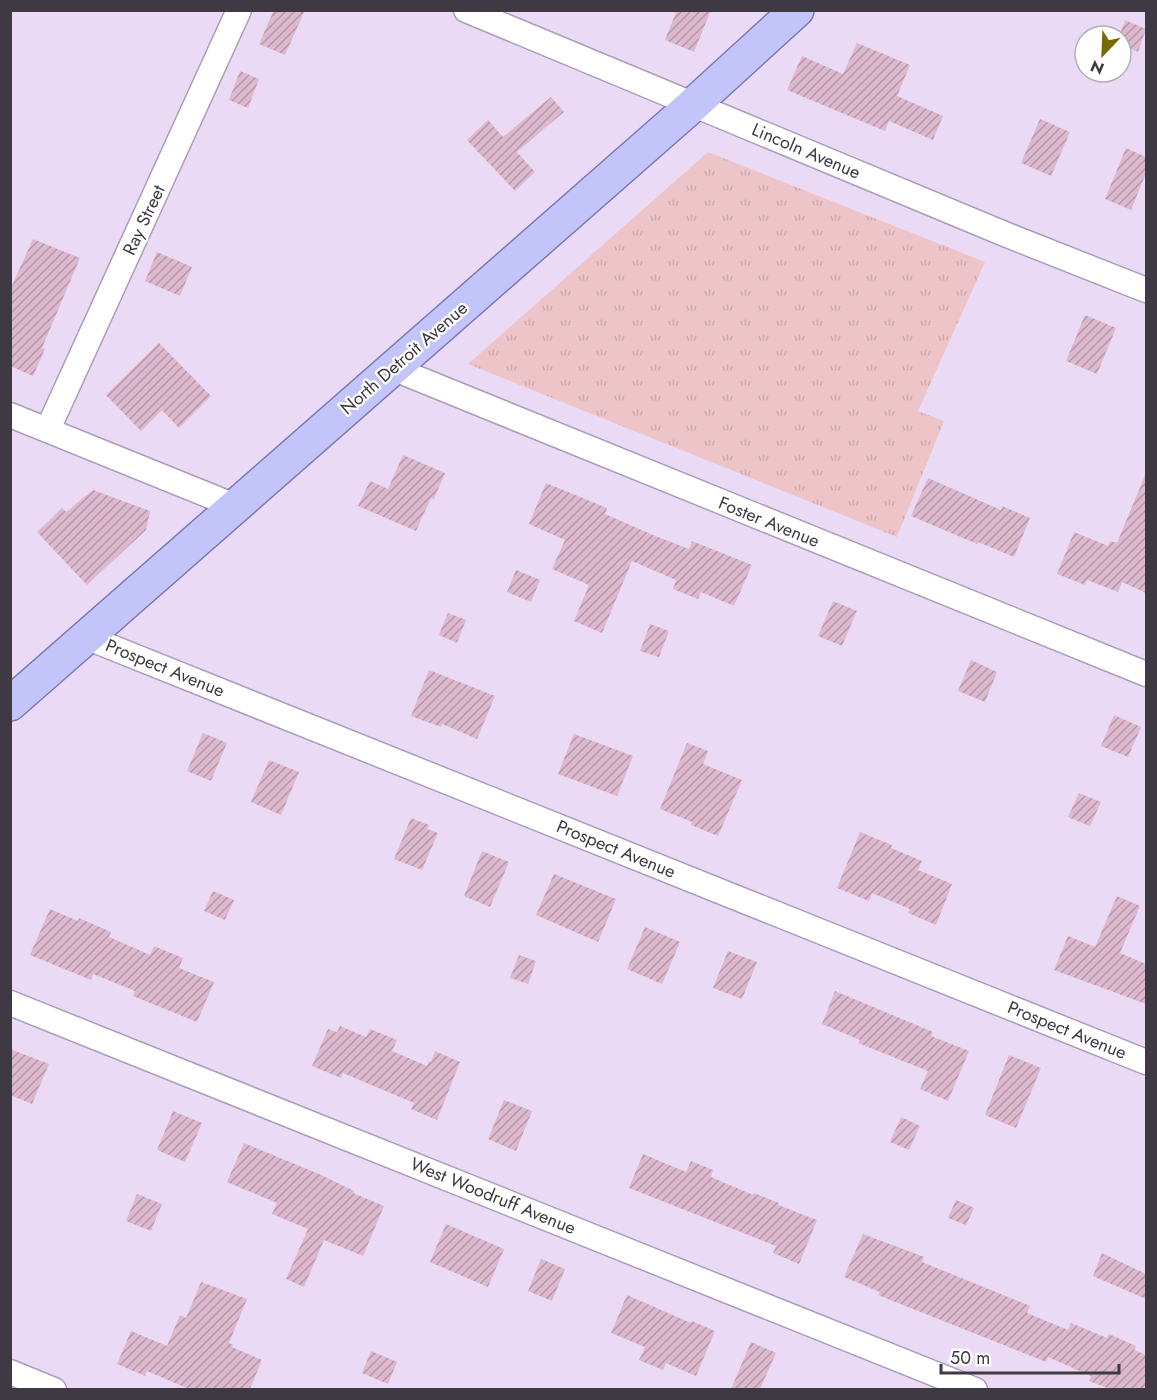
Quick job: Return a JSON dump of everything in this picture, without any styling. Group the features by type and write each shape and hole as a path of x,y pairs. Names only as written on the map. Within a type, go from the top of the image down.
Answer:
{"main road":[{"name":"North Detroit Avenue","path":"10,704 694,104 797,10"}],"street":[{"name":"Ray Street","path":"48,429 239,10"},
{"name":"Lincoln Avenue","path":"465,10 1007,235 1146,290"},
{"name":"Foster Avenue","path":"392,368 1146,674"},
{"path":"10,415 236,506"},
{"name":"Prospect Avenue","path":"86,637 1146,1062"},
{"name":"West Woodruff Avenue","path":"10,1003 975,1389"},
{"path":"10,1372 54,1389"}],"green space":[{"path":"708,152 985,262 918,411 944,421 897,537 468,364"}],"building":[{"path":"274,10 305,10 285,55 259,44"},
{"path":"677,10 711,10 694,52 665,40"},
{"path":"1125,20 1146,29 1138,52 1133,50 1133,24 1124,24"},
{"path":"857,43 910,65 897,96 943,116 933,140 889,121 885,131 787,90 802,56 843,74"},
{"path":"240,71 259,79 248,108 229,100"},
{"path":"551,97 564,112 517,152 535,172 515,191 467,140 488,120 503,137"},
{"path":"1040,119 1070,132 1051,176 1021,163"},
{"path":"1126,148 1146,157 1146,173 1131,210 1105,199"},
{"path":"33,239 80,258 42,348 45,349 33,376 10,366 10,290"},
{"path":"157,252 192,267 180,296 145,281"},
{"path":"1085,315 1116,328 1097,374 1066,361"},
{"path":"159,343 211,396 179,428 162,410 141,431 106,395"},
{"path":"403,455 445,473 416,531 358,506 370,481 388,489"},
{"path":"1146,473 1146,593 1122,582 1118,592 1087,580 1085,585 1057,574 1074,532 1108,546 1110,541 1117,543"},
{"path":"928,478 1001,510 1002,506 1030,518 1014,557 911,516"},
{"path":"546,483 607,508 605,514 653,535 689,549 692,541 752,565 734,606 701,592 698,599 673,589 676,580 632,561 602,633 574,621 589,585 552,569 565,540 529,524"},
{"path":"93,490 150,511 146,530 87,585 37,532 62,508 66,512"},
{"path":"516,570 540,580 531,602 507,592"},
{"path":"833,601 857,611 842,646 818,636"},
{"path":"448,613 466,620 457,643 439,635"},
{"path":"650,624 669,631 659,657 640,651"},
{"path":"971,660 997,672 985,702 958,691"},
{"path":"429,670 495,696 477,739 442,724 441,727 411,716"},
{"path":"1114,715 1141,727 1128,757 1101,746"},
{"path":"203,733 227,743 211,781 187,771"},
{"path":"574,734 633,756 617,796 558,774"},
{"path":"687,743 708,751 703,764 742,780 718,836 660,809"},
{"path":"269,760 299,772 281,815 251,802"},
{"path":"1079,793 1101,802 1090,826 1068,817"},
{"path":"411,818 429,825 427,829 438,833 422,870 394,859"},
{"path":"860,832 922,861 918,870 952,884 936,925 908,913 910,909 872,893 869,901 837,888"},
{"path":"482,851 509,862 490,907 464,896"},
{"path":"554,874 616,899 598,942 536,915"},
{"path":"213,891 234,900 225,920 204,911"},
{"path":"1117,896 1140,906 1120,953 1146,964 1146,1004 1054,970 1068,936 1095,947"},
{"path":"50,909 78,921 79,918 111,932 109,937 150,955 154,946 183,958 179,968 214,982 197,1022 133,996 135,991 93,974 91,980 30,955"},
{"path":"645,927 680,942 662,984 627,969"},
{"path":"728,951 757,962 742,999 713,988"},
{"path":"519,955 536,961 528,984 510,978"},
{"path":"835,991 933,1032 931,1036 969,1051 948,1101 920,1089 928,1071 858,1043 860,1040 822,1024"},
{"path":"340,1026 366,1037 370,1029 397,1040 392,1051 427,1066 435,1051 460,1062 437,1120 411,1109 414,1103 343,1073 341,1078 312,1066 328,1029 337,1032"},
{"path":"10,1049 49,1064 32,1104 10,1095"},
{"path":"1009,1055 1041,1068 1016,1128 985,1115"},
{"path":"504,1100 532,1111 516,1151 488,1139"},
{"path":"173,1111 202,1123 185,1162 157,1150"},
{"path":"901,1117 920,1126 909,1150 890,1142"},
{"path":"244,1143 319,1174 354,1191 353,1193 384,1206 363,1256 324,1240 304,1287 286,1279 308,1229 272,1214 277,1203 227,1182"},
{"path":"643,1154 686,1172 691,1161 713,1170 711,1177 817,1220 799,1264 773,1253 776,1246 629,1188"},
{"path":"137,1194 162,1204 151,1231 126,1221"},
{"path":"956,1200 974,1208 966,1225 948,1218"},
{"path":"446,1224 504,1249 488,1287 430,1262"},
{"path":"863,1234 924,1257 922,1262 1030,1306 1027,1313 1068,1330 1071,1323 1107,1338 1109,1334 1136,1346 1134,1350 1146,1355 1146,1389 1110,1389 1089,1381 1091,1376 1048,1357 1046,1362 878,1295 880,1292 844,1277"},
{"path":"1102,1253 1146,1274 1146,1299 1093,1276"},
{"path":"541,1259 565,1269 552,1301 528,1291"},
{"path":"201,1282 247,1299 229,1343 233,1345 232,1347 262,1360 250,1389 189,1389 147,1371 145,1376 117,1364 131,1331 167,1346 180,1315 186,1318"},
{"path":"627,1295 715,1331 696,1376 666,1363 663,1370 639,1360 645,1347 611,1333"},
{"path":"751,1342 776,1353 760,1389 731,1389"},
{"path":"371,1351 397,1362 388,1384 362,1373"}]}
